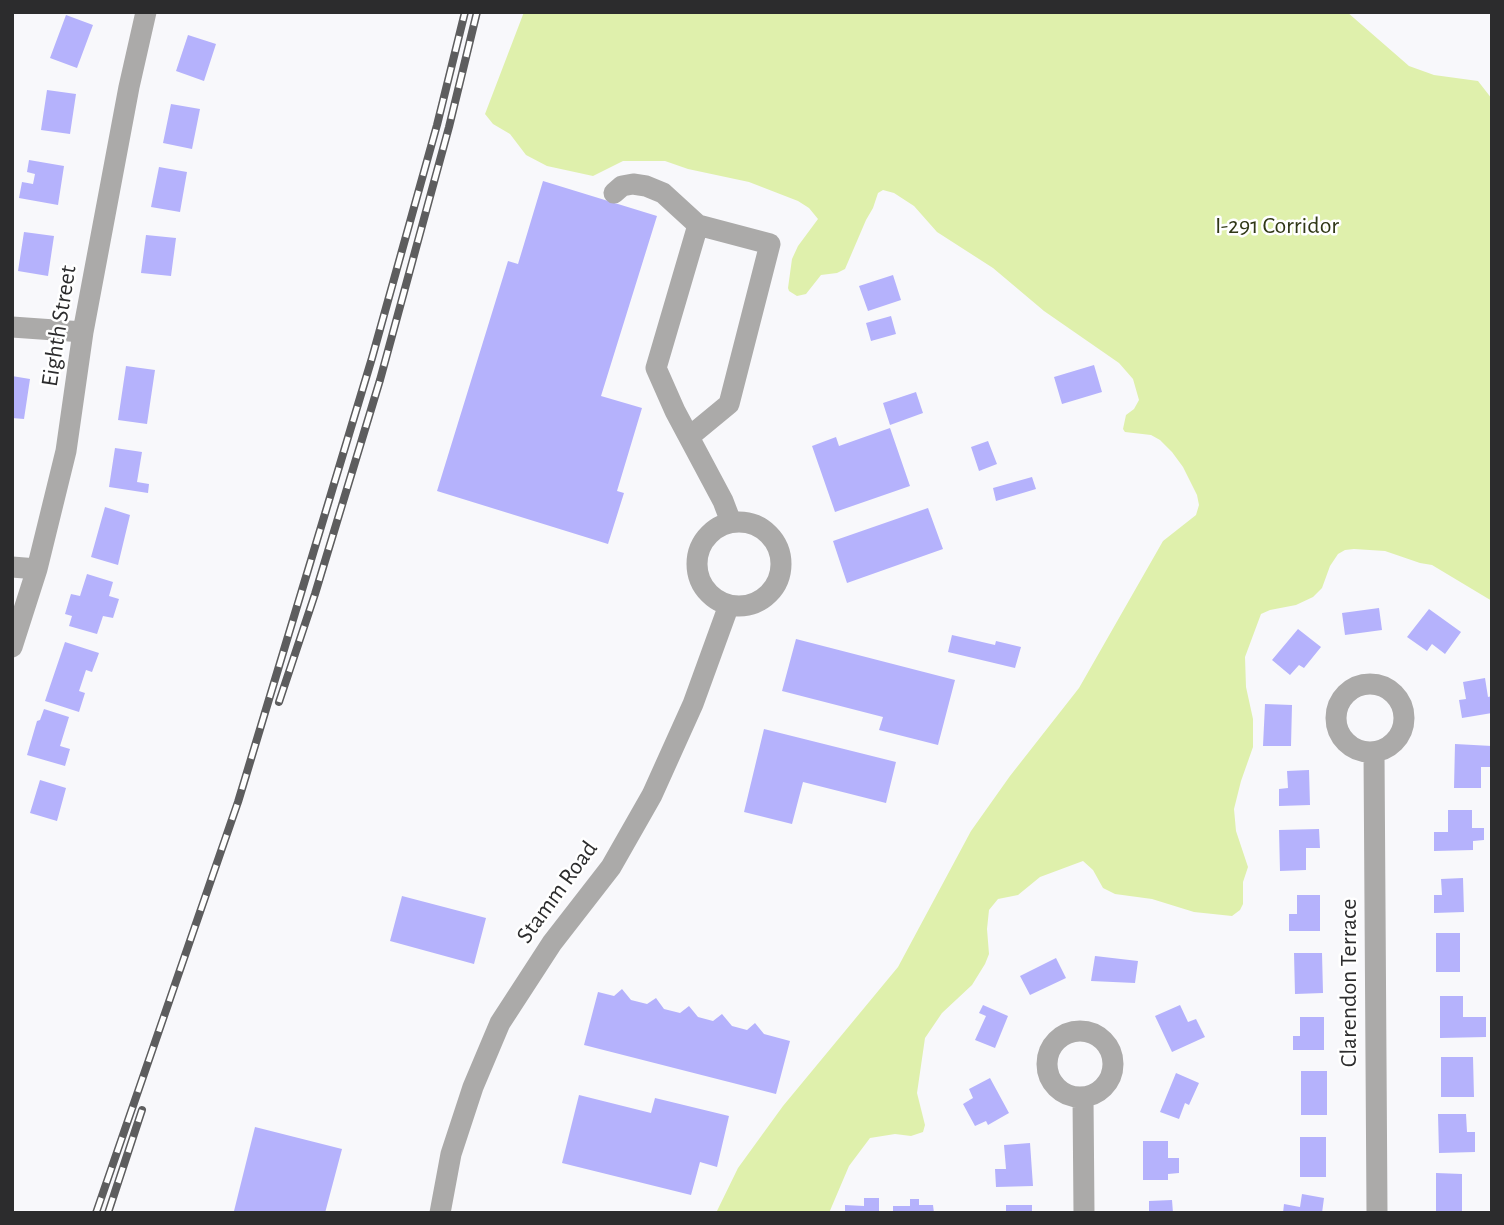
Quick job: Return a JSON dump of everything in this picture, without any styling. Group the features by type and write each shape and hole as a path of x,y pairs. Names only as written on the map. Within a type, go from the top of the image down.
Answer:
{"street":[{"name":"Eighth Street","path":"12,647 37,569 66,451 83,332 136,49 146,12"},
{"path":"614,193 622,186 646,186 663,193 698,225 770,244 729,404 689,437"},
{"path":"698,225 656,368 732,522"},
{"path":"12,327 83,332"},
{"path":"732,522 748,522 763,529 775,541 781,556 780,573 773,588 761,599 746,605 729,605 714,598 703,586 697,571 697,554 704,539 716,528 732,522"},
{"path":"12,567 37,569"},
{"name":"Stamm Road","path":"440,1213 454,1144 473,1087 500,1023 552,943 611,867 652,795 693,704 729,605"},
{"name":"Clarendon Terrace","path":"1374,752 1377,1213"},
{"path":"1083,1097 1084,1213"}],"green space":[{"name":"I-291 Corridor","path":"524,12 1347,12 1409,66 1434,75 1478,81 1492,99 1492,601 1432,565 1385,551 1354,549 1338,554 1330,566 1322,588 1313,597 1296,605 1261,614 1245,657 1246,687 1253,719 1253,747 1234,809 1236,831 1248,867 1243,882 1243,904 1240,910 1232,916 1194,912 1152,899 1115,894 1103,888 1093,870 1083,861 1040,877 1018,895 998,899 989,910 989,954 985,964 972,985 942,1013 925,1038 917,1093 925,1125 923,1132 911,1136 895,1134 870,1138 849,1166 829,1213 716,1213 738,1168 783,1106 898,967 971,831 1079,688 1163,541 1196,515 1199,505 1197,495 1183,467 1160,440 1151,435 1125,432 1123,429 1126,415 1134,409 1139,400 1133,379 1119,363 1044,311 993,268 937,232 914,206 894,193 883,190 878,193 845,269 821,275 806,294 797,296 788,288 792,259 818,219 809,208 798,201 749,182 688,169 665,161 623,161 593,176 547,166 526,155 510,134 493,124 485,114"}],"building":[{"path":"66,15 93,25 77,68 50,58"},
{"path":"188,35 216,44 204,81 176,71"},
{"path":"47,90 76,94 70,134 41,130"},
{"path":"171,104 200,109 192,149 163,143"},
{"path":"29,160 64,166 58,205 19,198 22,182 33,184 35,174 27,172"},
{"path":"159,167 187,172 180,212 151,207"},
{"path":"543,181 657,216 601,396 642,408 617,491 624,493 608,544 437,491 508,261 518,264"},
{"path":"24,232 54,236 48,276 18,271"},
{"path":"146,235 176,238 171,276 141,273"},
{"path":"893,275 901,300 868,311 859,286"},
{"path":"891,316 896,334 871,341 866,323"},
{"path":"1094,365 1102,392 1062,404 1054,377"},
{"path":"126,366 155,370 147,424 118,420"},
{"path":"12,376 30,379 24,419 12,418"},
{"path":"916,392 923,413 890,425 883,403"},
{"path":"890,428 910,486 835,512 812,446 836,437 839,446"},
{"path":"988,441 997,464 979,471 971,447"},
{"path":"115,448 142,452 137,482 149,484 148,493 109,487"},
{"path":"1032,477 1036,489 996,501 993,488"},
{"path":"105,507 130,515 118,565 91,557"},
{"path":"928,508 943,549 847,583 833,541"},
{"path":"87,574 113,582 109,596 119,599 113,618 103,616 97,634 69,626 72,616 65,614 71,594 80,596"},
{"path":"1379,608 1382,630 1345,635 1342,613"},
{"path":"1429,609 1461,632 1445,654 1432,644 1427,651 1407,637"},
{"path":"1298,629 1321,647 1304,668 1299,665 1290,675 1272,660"},
{"path":"952,635 995,645 996,641 1021,647 1015,668 948,652"},
{"path":"796,639 955,680 938,745 879,730 883,717 782,691"},
{"path":"65,642 99,653 92,672 86,670 79,691 85,693 79,712 45,701"},
{"path":"1485,678 1488,697 1492,696 1492,713 1462,718 1459,700 1466,699 1463,682"},
{"path":"1265,704 1292,705 1291,746 1263,746"},
{"path":"44,709 69,717 60,746 70,749 65,766 27,755 37,721"},
{"path":"764,729 896,762 886,803 803,782 792,824 744,812"},
{"path":"1455,744 1492,746 1492,767 1481,767 1481,788 1454,788"},
{"path":"1309,770 1310,805 1279,806 1279,789 1288,788 1287,771"},
{"path":"40,780 66,788 57,821 30,813"},
{"path":"1448,810 1472,810 1472,828 1484,828 1484,840 1473,841 1473,850 1434,851 1434,832 1448,832"},
{"path":"1319,829 1320,848 1306,848 1306,870 1280,871 1279,830"},
{"path":"1463,878 1464,912 1434,913 1434,895 1442,895 1441,879"},
{"path":"1297,895 1320,895 1320,931 1289,931 1289,914 1297,914"},
{"path":"402,896 486,918 474,964 390,941"},
{"path":"1436,933 1460,933 1460,972 1436,972"},
{"path":"1294,953 1322,953 1323,993 1295,994"},
{"path":"1095,956 1138,961 1135,983 1091,981"},
{"path":"1056,958 1066,978 1030,995 1020,976"},
{"path":"622,989 631,1000 647,1004 656,998 664,1009 680,1013 689,1006 698,1017 713,1021 722,1014 732,1026 747,1030 755,1023 764,1034 790,1041 776,1094 584,1045 598,992 614,996"},
{"path":"1440,996 1463,996 1463,1017 1486,1017 1486,1037 1440,1038"},
{"path":"983,1005 1008,1016 995,1048 975,1040 986,1016 979,1013"},
{"path":"1180,1005 1188,1022 1196,1019 1205,1037 1172,1052 1155,1016"},
{"path":"1300,1017 1324,1017 1324,1050 1293,1050 1293,1036 1300,1036"},
{"path":"1441,1057 1473,1057 1474,1097 1441,1097"},
{"path":"1301,1071 1327,1071 1327,1115 1301,1115"},
{"path":"1176,1073 1199,1083 1189,1105 1185,1103 1179,1119 1160,1112"},
{"path":"990,1078 1009,1113 988,1125 986,1121 975,1126 963,1104 973,1098 969,1089"},
{"path":"579,1095 651,1113 655,1098 729,1116 717,1167 700,1162 691,1195 562,1163"},
{"path":"1438,1114 1466,1114 1467,1132 1475,1132 1475,1152 1439,1153"},
{"path":"255,1127 342,1149 325,1213 234,1211"},
{"path":"1300,1137 1326,1137 1326,1177 1300,1177"},
{"path":"1143,1141 1168,1141 1168,1158 1179,1158 1179,1173 1168,1174 1168,1180 1143,1180"},
{"path":"1030,1143 1033,1186 996,1187 995,1169 1006,1169 1004,1145"},
{"path":"1436,1173 1462,1174 1462,1213 1436,1213"},
{"path":"1302,1194 1324,1198 1322,1213 1283,1213 1284,1204 1300,1207"},
{"path":"864,1198 879,1198 879,1213 845,1213 845,1205 864,1206"},
{"path":"910,1199 919,1199 919,1205 933,1205 934,1213 893,1213 893,1206 910,1206"},
{"path":"1172,1200 1173,1213 1149,1213 1149,1201"},
{"path":"1006,1205 1032,1205 1032,1213 1006,1213"}],"railway":[{"path":"96,1213 238,802 372,358 437,125 465,12"},
{"path":"279,702 380,380 449,127 477,12"},
{"path":"108,1213 142,1110"}]}
